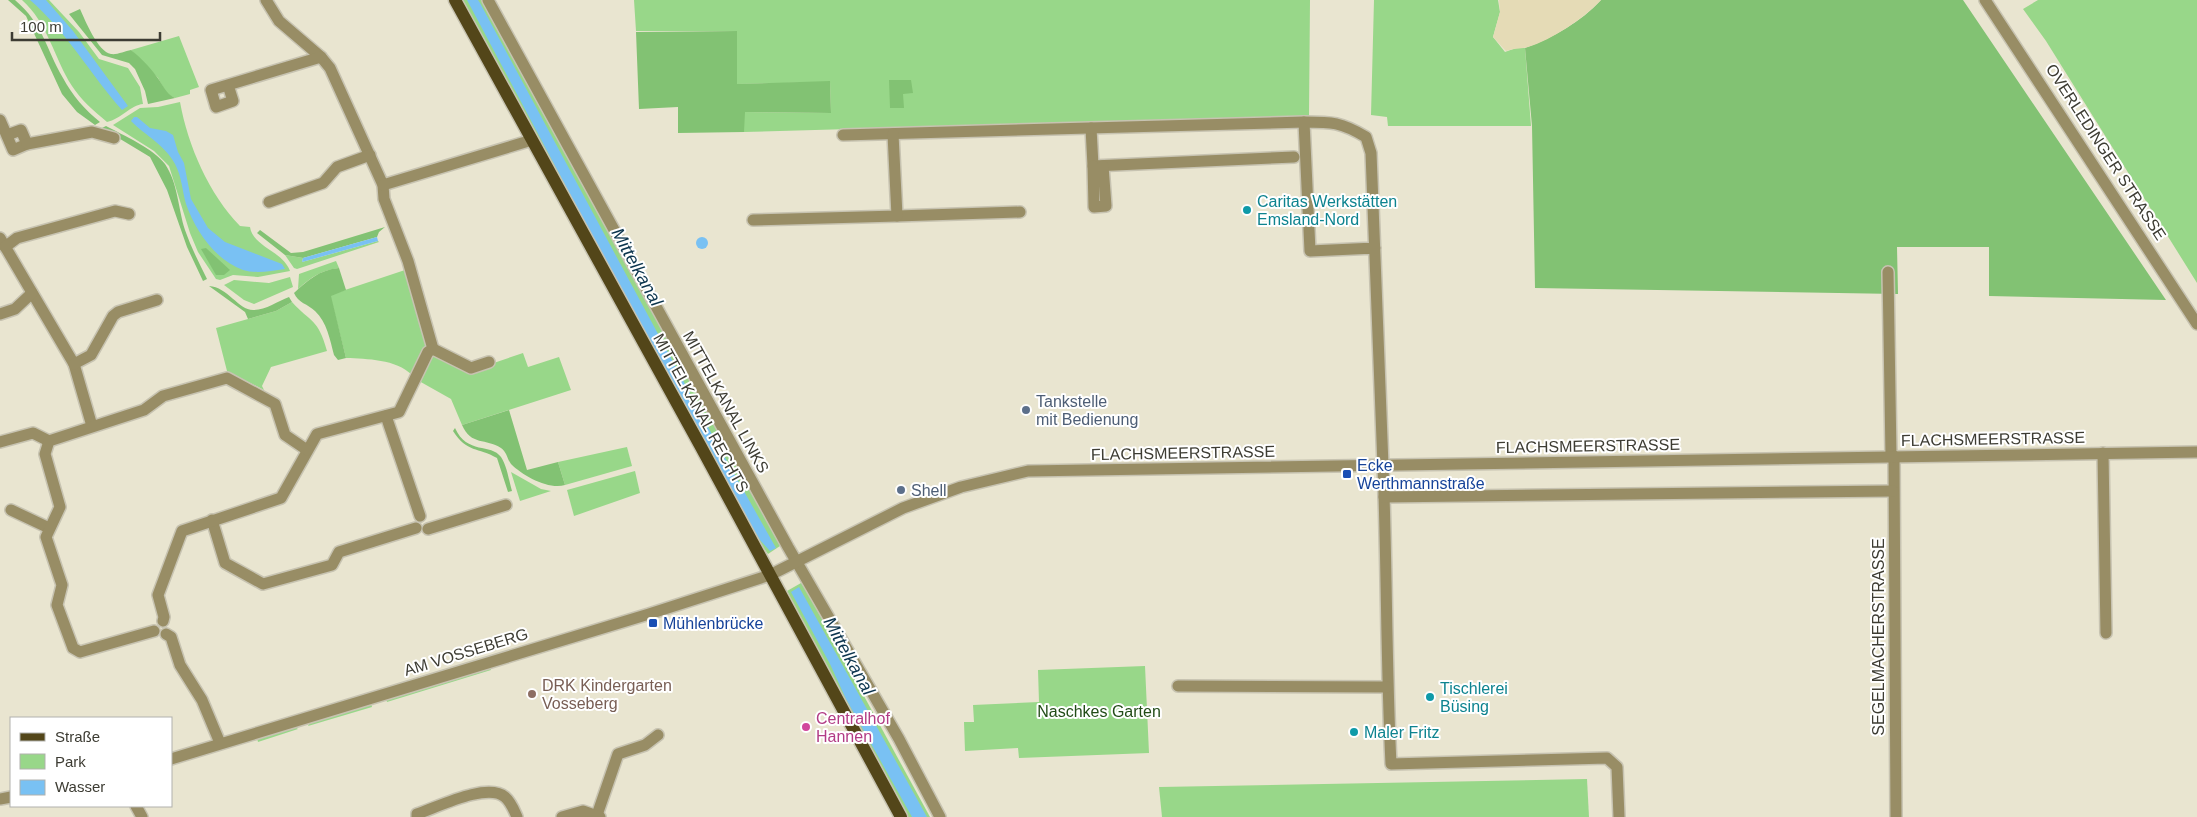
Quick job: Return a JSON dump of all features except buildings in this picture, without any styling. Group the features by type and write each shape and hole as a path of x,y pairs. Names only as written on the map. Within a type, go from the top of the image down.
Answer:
{"main road":[{"name":"MITTELKANAL RECHTS","path":"455,0 532,140 784,568 901,817"}],"street":[{"path":"266,0 280,21 321,57 330,68 383,186 384,199 408,261 433,349 471,368 489,362"},
{"name":"MITTELKANAL LINKS","path":"488,0 784,568 899,739 940,817"},
{"name":"OVERLEDINGER STRASSE","path":"1985,0 2197,324"},
{"path":"228,85 321,57"},
{"path":"0,120 13,150 27,144 92,132 114,138"},
{"path":"1304,122 1310,251 1375,248"},
{"path":"843,135 1331,122 1348,126 1366,137 1371,153 1375,248 1391,764 1607,758 1617,767 1619,817"},
{"path":"1091,128 1098,166 1294,157"},
{"path":"893,134 897,216"},
{"path":"383,186 532,140"},
{"path":"269,202 323,183 337,166 370,156"},
{"path":"92,426 74,364 2,243 115,211 129,214"},
{"path":"753,220 1020,212"},
{"name":"SEGELMACHERSTRASSE","path":"1888,272 1893,456 1896,817"},
{"path":"0,314 15,309 32,293"},
{"path":"74,364 91,355 113,316 118,312 157,300"},
{"path":"166,634 168,626 163,621 164,617 158,595 182,531 281,498 317,434 398,412 428,352 433,349"},
{"path":"0,442 33,433 49,441 144,410 163,396 227,378 275,404 285,435 307,450"},
{"path":"386,416 420,516"},
{"path":"49,441 45,454 60,507 46,537 62,585 57,605 73,648 80,652 154,630"},
{"name":"FLACHSMEERSTRASSE","path":"784,568 903,508 961,487 1028,471 2197,452"},
{"path":"2103,453 2106,632"},
{"path":"1384,497 1893,491"},
{"path":"420,516 415,520 416,528 422,532 506,505"},
{"path":"11,510 49,528"},
{"path":"420,516 427,518 430,526 428,529"},
{"path":"212,520 226,563 263,584 332,565 339,552 416,528"},
{"name":"AM VOSSEBERG","path":"172,759 649,614 784,568"},
{"path":"154,630 156,623 163,621"},
{"path":"154,630 159,635 166,634 171,637 180,665 202,700 220,743"},
{"path":"1178,686 1388,687"},
{"path":"562,817 583,811 599,816 618,754 645,745 658,735"},
{"path":"416,817 417,814 483,791 497,792 506,798 517,817"}],"green space":[{"path":"8,0 15,0 32,18 70,90 100,122 95,125 77,112 62,94 26,16"},
{"path":"22,0 49,0 79,32 99,59 128,68 140,87 143,104 107,122 102,118 84,101 72,86 38,19"},
{"path":"462,0 484,0 776,538 780,546 768,554 759,542"},
{"path":"634,0 1310,0 1309,116 744,132 744,112 831,113 830,82 737,84 737,31 636,31"},
{"path":"1374,0 1498,0 1500,12 1493,37 1505,52 1516,48 1525,48 1531,126 1388,126 1387,117 1371,115"},
{"path":"1601,0 1963,0 2166,300 1989,296 1989,247 1897,247 1898,294 1535,288 1532,126 1525,48 1566,28"},
{"path":"2038,0 2197,0 2197,283 2046,41 2023,9"},
{"path":"80,9 92,35 101,48 111,54 131,50 142,59 167,92 175,98 148,104 145,91 135,69 129,63 102,55 69,14"},
{"path":"737,31 737,84 830,81 831,113 745,112 744,132 678,133 678,107 639,109 636,32"},
{"path":"179,36 199,87 190,90 190,94 175,98 167,94 158,78 131,50"},
{"path":"889,80 911,80 913,93 903,94 904,108 890,108"},
{"path":"180,102 194,152 219,199 240,226 250,227 252,234 257,240 281,258 290,271 258,277 233,275 220,280 216,279 198,252 190,233 169,166 154,151 113,125 140,108 158,107"},
{"path":"106,126 154,153 165,164 173,179 185,230 207,279 203,281 187,247 167,190 150,157 102,128"},
{"path":"385,227 379,232 377,237 303,258 285,255 257,233 260,230 291,253 303,252"},
{"path":"378,241 297,269 294,268 285,255 303,258 302,262"},
{"path":"206,248 230,270 224,275 216,275 201,249"},
{"path":"336,261 339,268 327,270 317,275 298,289 299,274"},
{"path":"339,268 346,290 331,296 346,358 338,360 334,355 328,332 319,315 298,299 294,293 320,273"},
{"path":"405,270 428,342 412,375 390,363 346,358 330,295"},
{"path":"290,277 293,287 254,304 244,300 224,285 234,280 269,283"},
{"path":"209,286 222,290 243,307 254,310 263,309 289,297 292,302 276,311 248,319 245,312"},
{"path":"292,302 317,327 327,351 271,367 262,386 264,390 227,371 216,328 276,311"},
{"path":"523,353 528,367 559,357 571,390 462,425 451,399 419,381 432,356 436,355 470,371"},
{"path":"509,410 527,470 558,462 565,485 552,486 544,484 522,473 511,464 505,451 495,445 474,439 466,432 462,425"},
{"path":"455,428 466,442 491,450 501,457 512,491 508,492 497,458 463,443 453,431"},
{"path":"627,447 632,466 565,485 558,462"},
{"path":"635,471 640,493 574,516 567,490"},
{"path":"511,472 541,489 551,491 520,501"},
{"path":"801,583 930,817 907,817 838,691 787,591"},
{"name":"Naschkes Garten","path":"1145,666 1149,753 1019,758 1018,748 965,751 964,722 974,722 973,705 1039,702 1038,670"},
{"path":"490,667 491,670 387,702 386,699"},
{"path":"371,703 372,707 308,726 310,722"},
{"path":"295,727 298,729 258,742 257,738"},
{"path":"1587,779 1589,817 1162,817 1159,787"}],"sand":[{"path":"1499,0 1601,0 1577,21 1557,34 1528,47 1506,51 1493,37 1500,12"}],"water":[{"path":"30,0 46,0 73,31 128,106 122,110 67,39"},
{"path":"467,0 478,0 480,3 714,438 776,548 770,551 760,540 728,486 621,290"},
{"path":"134,117 137,117 150,128 166,131 173,135 178,152 184,163 191,199 208,228 225,242 282,264 285,269 258,272 243,270 215,252 201,234 190,214 179,174 171,157 131,121"},
{"path":"377,237 378,241 302,262 303,258"},
{"path":"700,237 704,237 708,243 704,249 700,249 696,245 696,241"},
{"path":"799,587 927,817 912,817 846,699 830,664 791,592"}],"place":[{"name":"Caritas Werkstätten Emsland-Nord","path":"1247,210"},
{"name":"Tankstelle mit Bedienung","path":"1026,410"},
{"name":"Ecke Werthmannstraße","path":"1347,474"},
{"name":"Shell","path":"901,490"},
{"name":"Mühlenbrücke","path":"653,623"},
{"name":"DRK Kindergarten Vosseberg","path":"532,694"},
{"name":"Tischlerei Büsing","path":"1430,697"},
{"name":"Centralhof Hannen","path":"806,727"},
{"name":"Maler Fritz","path":"1354,732"}],"water label":[{"name":"Mittelkanal","path":"637,267"},
{"name":"Mittelkanal","path":"849,656"}]}
